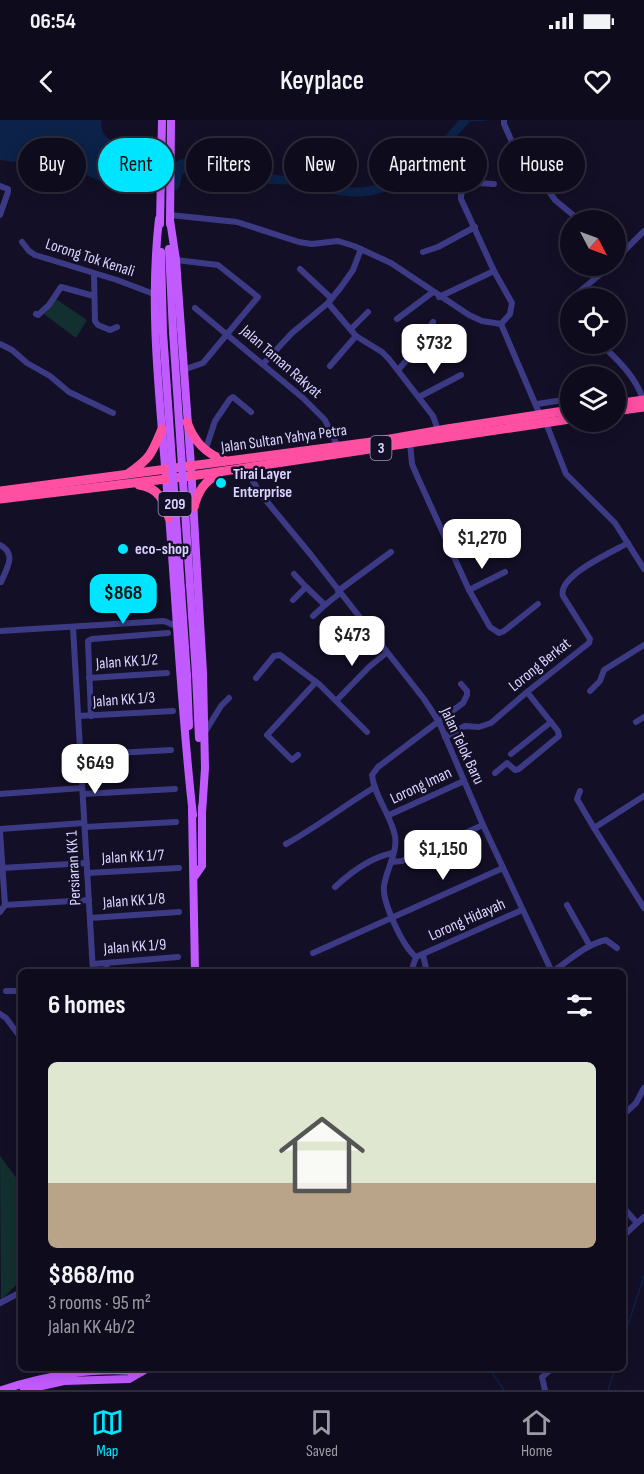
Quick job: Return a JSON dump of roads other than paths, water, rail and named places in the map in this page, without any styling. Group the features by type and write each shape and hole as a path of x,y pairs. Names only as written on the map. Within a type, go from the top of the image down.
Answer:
{"highway":[{"path":"626,403 644,402"},
{"path":"626,408 644,402"},
{"name":"Jalan Sultan Yahya Petra","path":"226,466 250,467 454,437 543,419 560,413"},
{"name":"Jalan Sultan Yahya Petra","path":"0,499 226,466 442,429 560,419"},
{"path":"187,422 194,437 205,451 226,466 208,479 197,495 194,507"},
{"path":"162,429 155,448 129,479 157,492 162,497 169,518"},
{"path":"442,429 454,431 456,434 454,437"},
{"name":"Jalan Sultan Yahya Petra","path":"0,491 129,479"}],"main road":[{"name":"209","path":"162,120 160,215 202,813 202,866 194,877"},
{"name":"209","path":"168,332 171,120"},
{"path":"170,214 176,260 194,507 203,673 205,768 202,813"},
{"path":"160,215 154,294 176,626 193,815"},
{"path":"163,439 170,445 180,448 184,447 189,440"},
{"path":"168,502 182,490 192,493"},
{"name":"209","path":"191,675 195,969"},
{"path":"2,1390 55,1376 112,1371"},
{"path":"24,1390 64,1381 129,1379 143,1371"}],"street":[{"path":"504,120 516,151 534,169 555,200 567,210"},
{"path":"494,184 473,182 461,193 463,204 494,271 512,303 510,314 501,324"},
{"path":"0,186 8,189 8,192 0,215"},
{"path":"170,214 237,222 299,242 312,244 338,242 361,249 391,263 469,315 482,321 501,324"},
{"path":"423,252 438,247 475,227"},
{"path":"626,249 644,231"},
{"name":"Lorong Tok Kenali","path":"22,242 28,251 35,255 154,294"},
{"path":"263,364 301,324 330,300 348,278 361,249"},
{"path":"176,260 218,265 258,297 203,363 183,370"},
{"path":"300,269 330,300 356,336 382,352 398,370 442,429"},
{"path":"440,297 494,271"},
{"path":"94,274 95,322 110,330 117,327"},
{"path":"585,288 599,276"},
{"path":"36,314 44,312 61,287 94,296"},
{"path":"397,319 433,292"},
{"name":"Jalan Taman Rakyat","path":"195,308 303,398 325,420 338,447"},
{"path":"351,328 368,312"},
{"path":"398,370 413,353 433,322"},
{"path":"501,324 566,474 615,523 644,569"},
{"path":"330,366 356,336"},
{"path":"0,344 50,376 69,392 113,413"},
{"path":"611,354 636,382 644,402"},
{"path":"419,397 461,375"},
{"path":"205,451 215,421 230,399 237,399 251,412"},
{"path":"537,404 560,401"},
{"path":"410,443 412,464 418,478 469,590 490,627 499,633 538,604"},
{"name":"Jalan Telok Baru","path":"250,467 253,481 259,492 424,699 439,722 483,825 551,969"},
{"name":"Lorong Berkat","path":"446,737 465,726 479,727 491,723 590,641 561,591 571,576 628,543"},
{"path":"0,545 8,552 10,558 1,582"},
{"path":"313,616 339,592 391,552"},
{"path":"469,590 505,572"},
{"path":"294,574 325,605"},
{"path":"293,600 306,587"},
{"path":"164,621 175,610"},
{"path":"0,631 164,621 176,626"},
{"name":"Persiaran KK 1","path":"73,628 93,969"},
{"path":"91,716 88,641 168,633"},
{"path":"590,691 600,681 604,670 644,645"},
{"path":"336,700 362,673 386,653"},
{"path":"256,678 278,655 316,682 367,732"},
{"name":"Jalan KK 1/2","path":"89,678 167,673"},
{"path":"298,755 291,760 267,735 316,682"},
{"path":"419,956 404,944 384,892 384,884 396,841 389,815 372,779 374,771 466,699 466,691 461,684"},
{"path":"495,773 507,763 515,770 519,770 557,739 559,734 527,692"},
{"path":"204,734 221,706 229,698"},
{"name":"Jalan KK 1/3","path":"78,716 172,711"},
{"path":"636,722 644,717"},
{"path":"511,754 551,722"},
{"path":"80,755 171,750"},
{"name":"Lorong Iman","path":"389,815 464,781"},
{"path":"286,844 310,831 349,802 375,787"},
{"path":"0,794 175,789"},
{"path":"580,791 578,802 644,908"},
{"path":"594,828 644,796"},
{"path":"89,900 2,909 0,833 84,825 176,822"},
{"path":"391,862 402,861 483,825"},
{"path":"334,887 346,876 378,858 393,853"},
{"path":"2,871 87,863"},
{"name":"Jalan KK 1/7","path":"87,873 179,868"},
{"path":"313,953 503,868"},
{"path":"567,905 590,946"},
{"name":"Lorong Hidayah","path":"412,969 419,956 522,910"},
{"name":"Jalan KK 1/8","path":"90,918 179,912"},
{"path":"556,969 590,946 606,940 617,948"},
{"name":"Lorong Hidayah","path":"419,956 426,969"},
{"name":"Jalan KK 1/9","path":"93,964 178,957"},
{"path":"106,963 107,969"},
{"path":"6,992 18,991"},
{"path":"0,1014 18,1034"},
{"path":"626,1112 636,1103 644,1088"},
{"path":"626,1211 637,1223"},
{"path":"626,1233 644,1217"},
{"path":"0,1303 18,1294"},
{"path":"545,1390 542,1377 549,1371"}],"water":[{"path":"0,120 102,120 101,126 108,138 98,138 98,180 86,175 86,138 18,138 18,161 0,160"},
{"path":"186,159 186,173 182,174 177,190 174,190 174,162"},
{"path":"272,174 284,176 284,184 272,183"}],"waterway":[{"path":"357,192 373,190 404,178 431,157 465,120"},
{"path":"463,121 486,120"},
{"path":"626,1331 644,1276"},
{"path":"491,1371 504,1390"},
{"path":"608,1390 614,1371"}],"place":[{"name":"Tirai Layer Enterprise","path":"221,483"},
{"name":"eco-shop","path":"123,549"}]}
